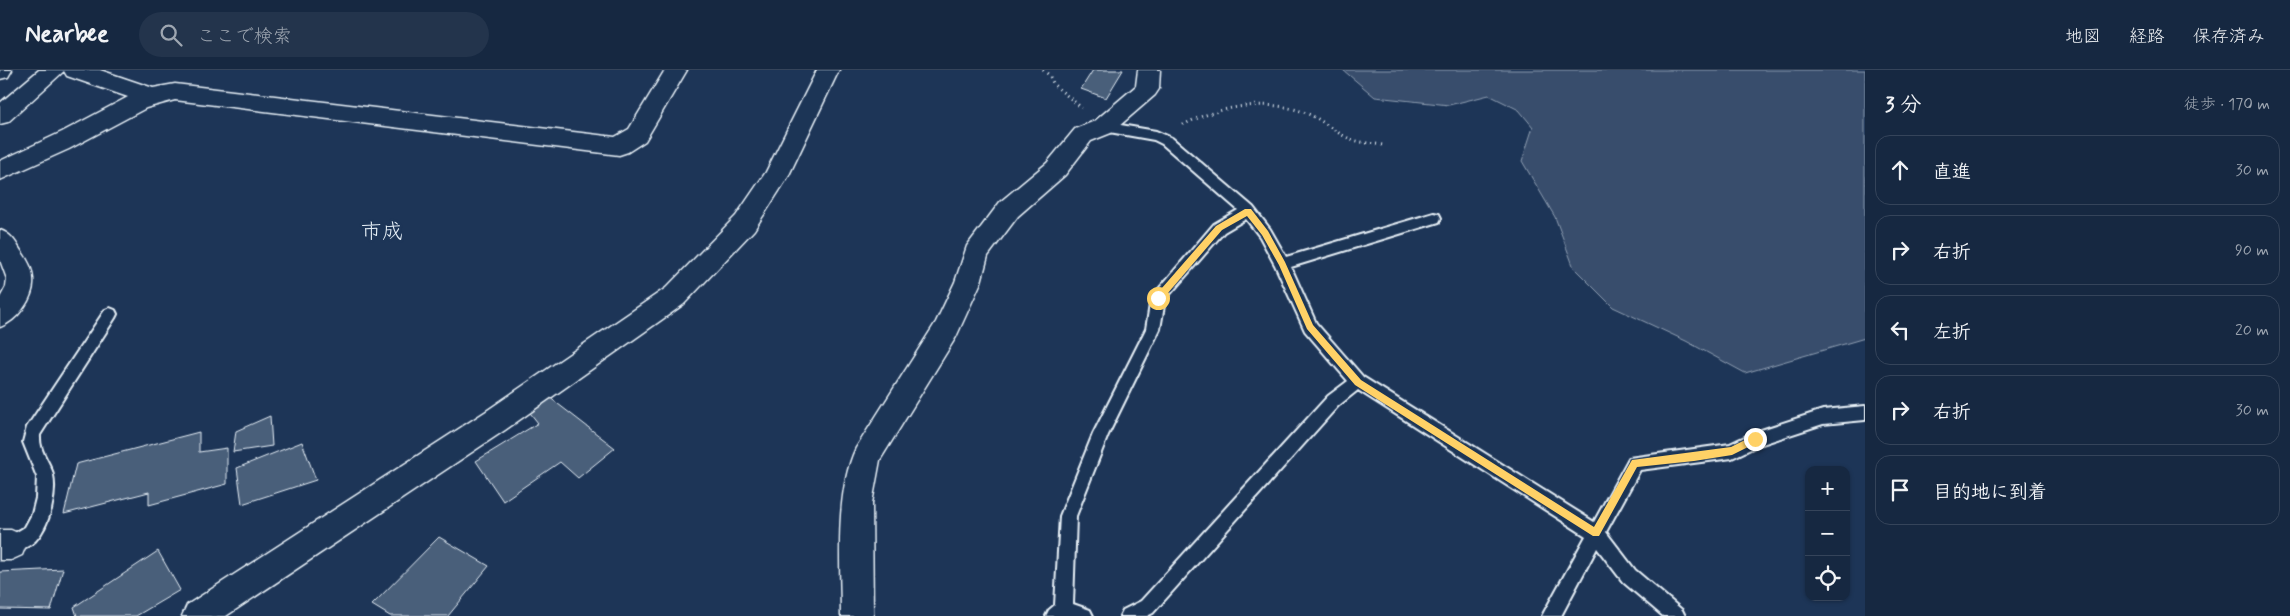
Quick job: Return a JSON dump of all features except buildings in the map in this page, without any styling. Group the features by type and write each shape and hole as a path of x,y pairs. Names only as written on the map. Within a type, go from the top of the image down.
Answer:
{"street":[{"path":"0,116 54,70"},
{"path":"75,70 151,96"},
{"path":"0,172 82,133 151,96 176,92 618,146 637,135 676,70"},
{"path":"198,616 494,421 675,296 745,223 776,177 828,70"},
{"path":"857,616 857,503 866,457 946,329 968,282 976,253 1009,209 1056,169 1095,120 1147,89 1149,70"},
{"path":"0,240 21,276 22,285 16,297 0,316"}],"lane":[{"path":"1095,120 1156,136 1167,141 1248,211 1265,233 1282,264 1310,327 1358,382 1596,533 1629,576 1676,616"},
{"path":"1084,616 1059,612 1068,516 1101,434 1153,329 1158,298 1219,228 1248,211"},
{"path":"1282,264 1434,218"},
{"path":"6,545 31,533 46,492 45,476 30,447 30,439 35,428 110,314"},
{"path":"1129,616 1146,607 1333,400 1358,382"},
{"path":"1551,616 1635,463 1694,458 1732,451 1755,439 1823,417 1865,413"}],"path":[{"path":"1043,70 1049,75 1054,85 1095,120"},
{"path":"1167,141 1180,127 1192,119 1239,107 1286,106 1308,114 1353,140 1383,145"}],"shaded area":[{"path":"1343,70 1865,70 1865,338 1745,373 1686,341 1613,307 1574,268 1555,217 1522,161 1533,127 1519,110 1489,95 1449,105 1375,97"}],"district":[{"name":"市成","path":"382,232"}],"route":[{"path":"1158,298 1219,228 1248,211 1265,233 1282,264 1310,327 1358,382 1596,533 1635,463 1694,458 1732,451 1755,439"}]}
